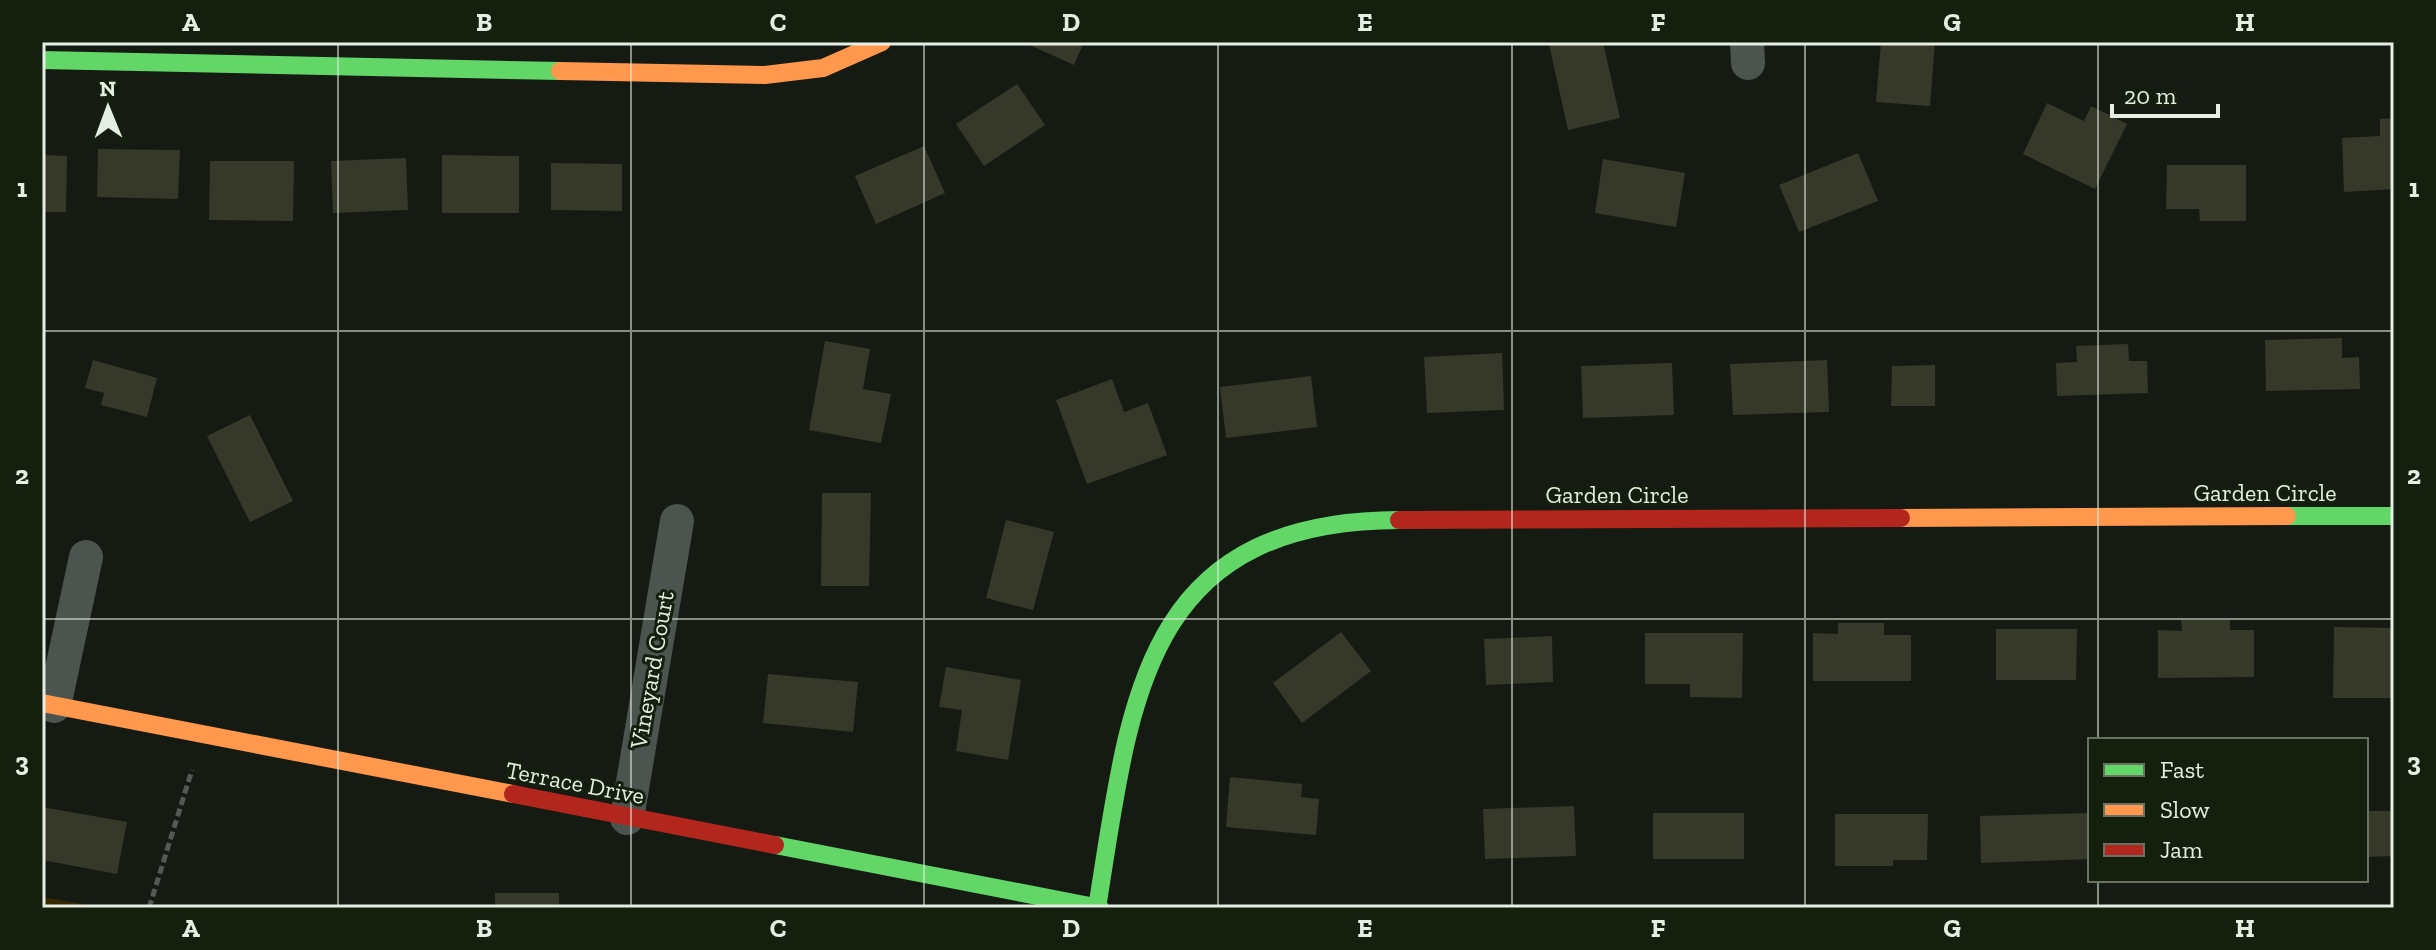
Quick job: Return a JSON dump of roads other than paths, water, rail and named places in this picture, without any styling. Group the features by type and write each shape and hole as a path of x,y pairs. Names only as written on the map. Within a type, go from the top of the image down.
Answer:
{"street":[{"path":"42,60 765,75 823,68 882,42"},
{"name":"Garden Circle","path":"1098,908 1134,699 1154,645 1185,602 1217,572 1298,532 1346,520 2394,516"},
{"name":"Vineyard Court","path":"627,818 677,521"},
{"path":"48,704 86,557"},
{"name":"Terrace Drive","path":"48,704 1098,908"}]}
